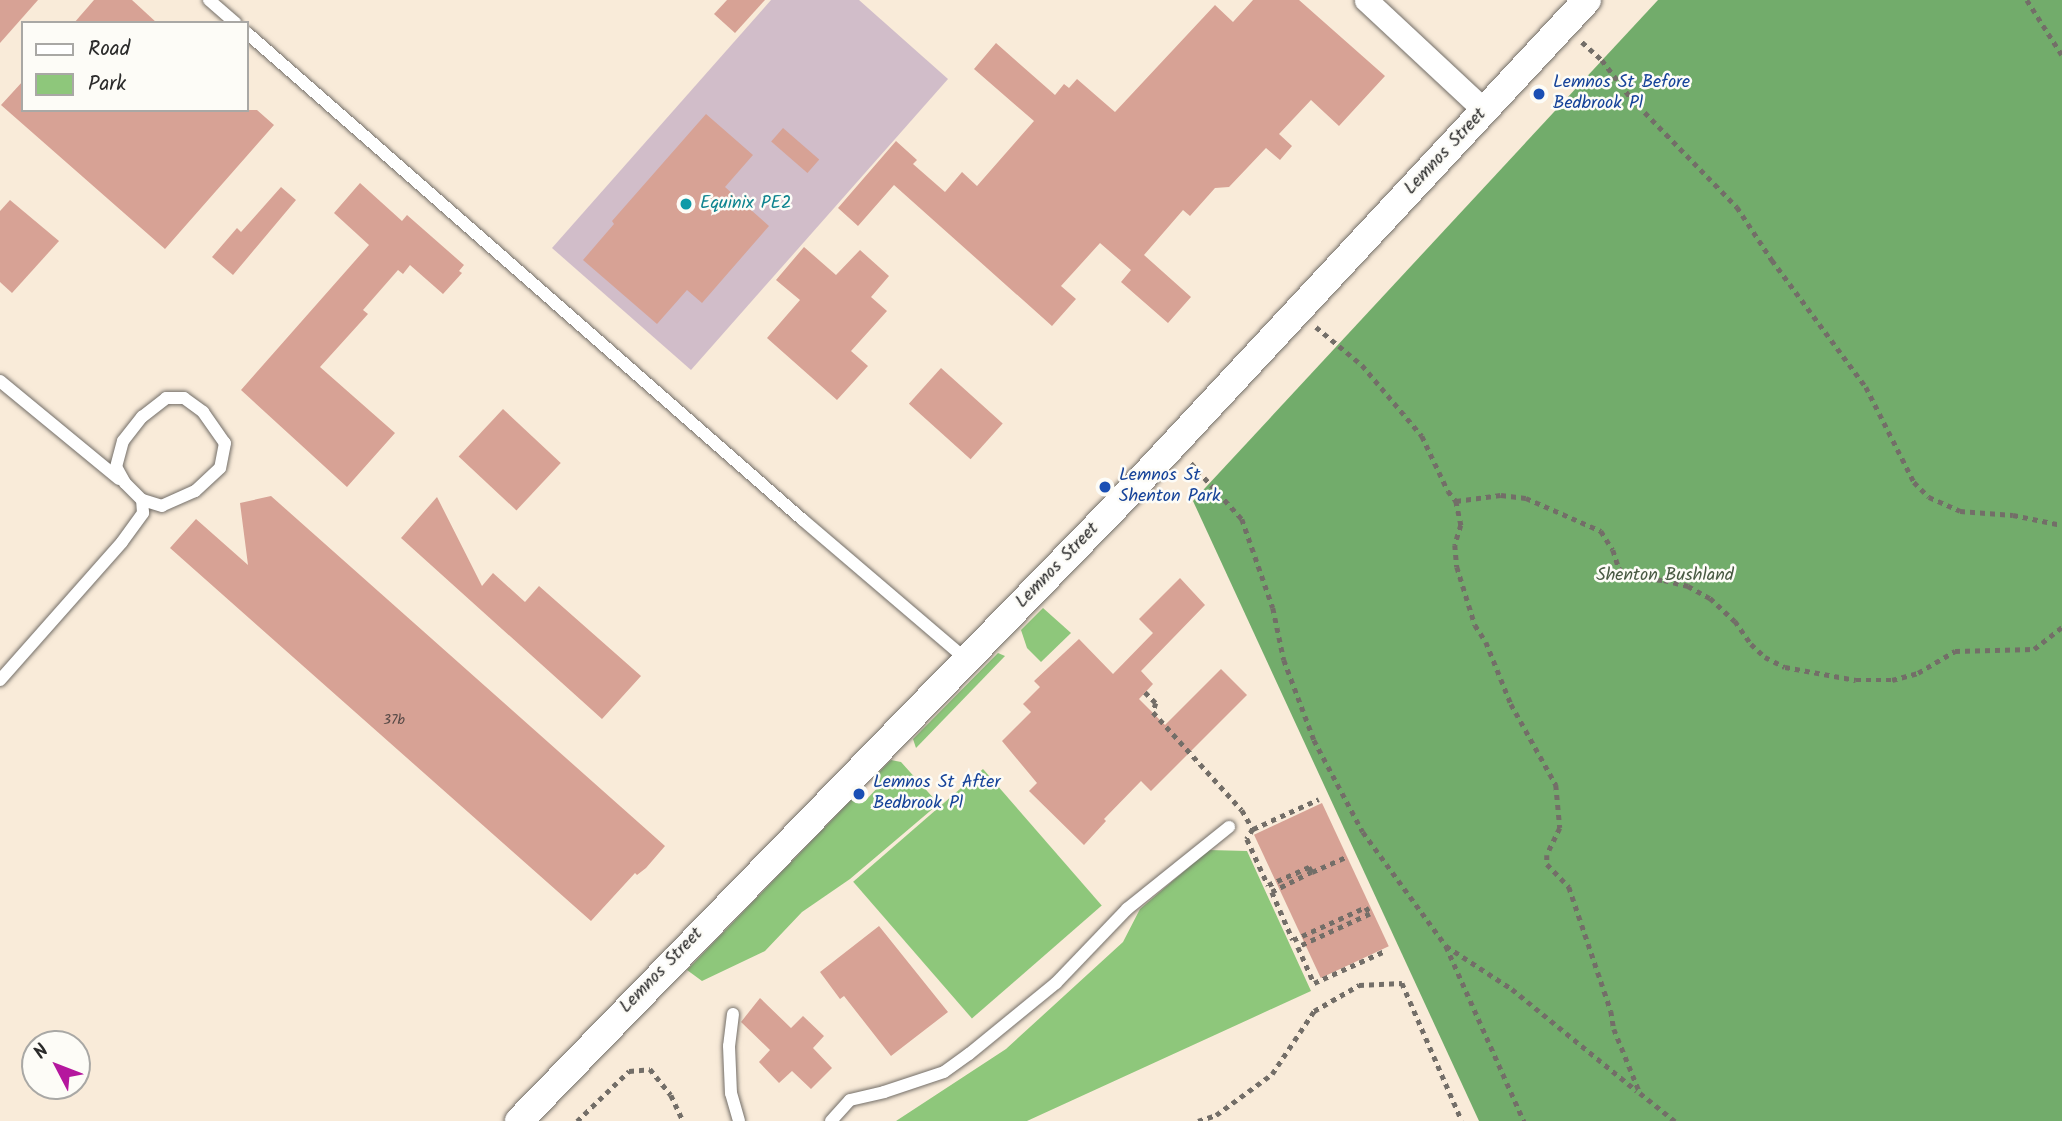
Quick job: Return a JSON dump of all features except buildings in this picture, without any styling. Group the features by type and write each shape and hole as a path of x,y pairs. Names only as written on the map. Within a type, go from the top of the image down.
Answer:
{"street":[{"path":"1366,0 1484,110"},
{"name":"Lemnos Street","path":"519,1121 1173,446 1587,0"}],"lane":[{"path":"209,0 233,21"},
{"path":"248,34 803,520 967,660"},
{"path":"0,380 142,500 162,506 195,491 220,468 225,443 203,412 184,398 166,398 142,417 123,441 116,467 125,483"},
{"path":"0,680 122,542 143,513 142,500"},
{"path":"831,1121 849,1100 884,1093 944,1072 961,1060 1015,1020 1056,983 1127,909 1229,827"},
{"path":"733,1014 729,1046 731,1093 739,1121"}],"path":[{"path":"2027,0 2062,55"},
{"path":"1564,25 1602,60 1631,98 1737,207 1772,260 1866,387 1914,482 1929,497 1960,511 2012,515 2062,525"},
{"path":"1298,311 1362,365 1386,391 1422,436 1448,491 1456,501 1461,525 1454,545 1457,567 1475,625 1486,642 1511,704 1556,785 1560,828 1548,855 1548,864 1569,887 1611,1011 1614,1029 1640,1093"},
{"path":"1173,446 1211,481 1242,519 1273,608 1284,660 1314,740 1363,832 1446,946 1524,1121"},
{"path":"1456,501 1501,495 1526,498 1601,531 1614,550 1619,568 1627,578 1664,580 1688,586 1710,598 1735,621 1751,644 1765,657 1785,667 1856,680 1892,680 1918,673 1955,651 2034,649 2062,627"},
{"path":"1145,692 1156,703 1153,712 1237,803 1253,829"},
{"path":"1312,872 1309,867 1268,885 1247,839 1253,829 1319,799"},
{"path":"1346,857 1272,892 1293,940 1366,907 1370,914 1298,947 1314,983 1385,951"},
{"path":"1446,946 1512,989 1675,1121"},
{"path":"1198,1121 1216,1115 1272,1074 1314,1011 1359,985 1402,983 1462,1121"},
{"path":"577,1121 629,1071 650,1069 671,1095 683,1121"}],"shaded area":[{"path":"771,0 859,0 948,79 691,370 552,248"}],"green space":[{"name":"Shenton Bushland","path":"1658,0 2062,0 2062,1121 1479,1121 1193,501"},
{"path":"1043,608 1071,633 1041,662 1027,648 1021,630"},
{"path":"998,653 1005,656 916,748 913,739"},
{"path":"891,760 901,762 937,802 936,806 850,879 802,912 765,951 702,981 687,970 857,794 865,801 880,785 875,776"},
{"path":"983,769 1102,906 972,1018 853,882"},
{"path":"1209,850 1247,851 1311,991 1027,1121 896,1121 1006,1049 1123,942 1140,909"}],"place":[{"name":"Lemnos St Before Bedbrook Pl","path":"1539,94"},
{"name":"Equinix PE2","path":"686,204"},
{"name":"Lemnos St Shenton Park","path":"1105,487"},
{"name":"Lemnos St After Bedbrook Pl","path":"859,794"}]}
